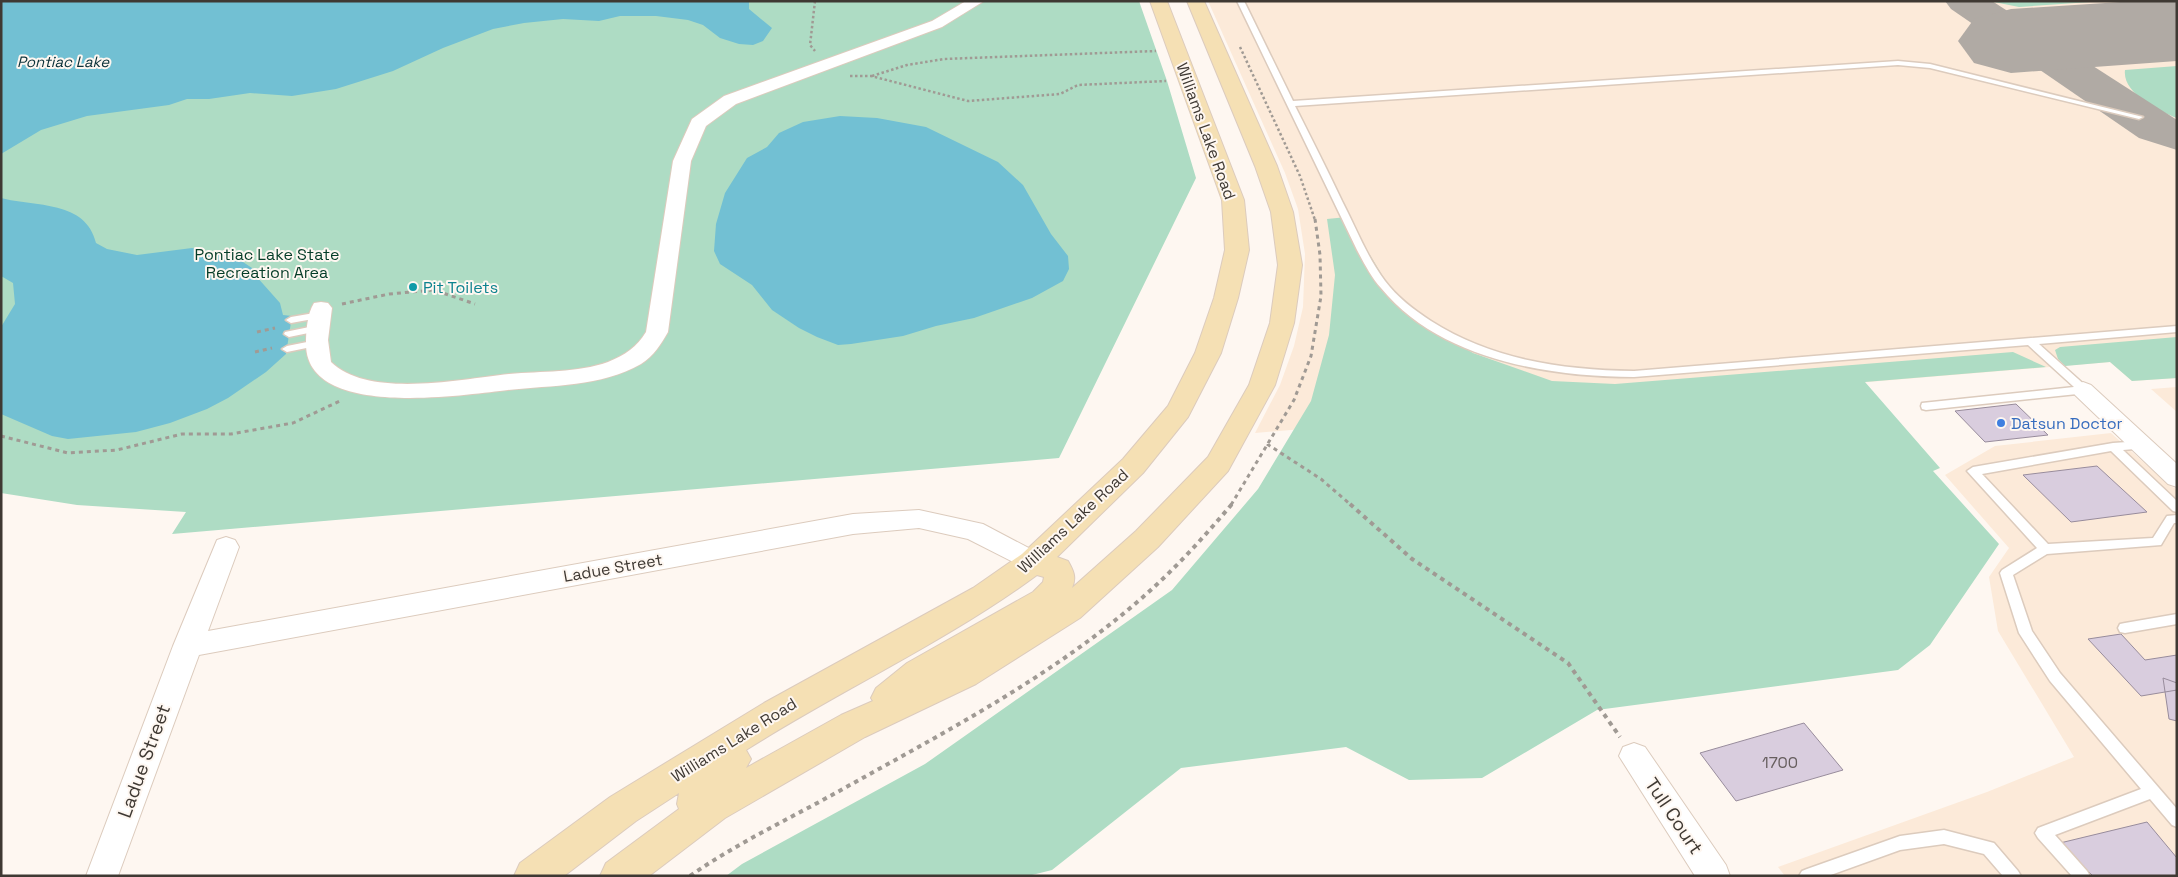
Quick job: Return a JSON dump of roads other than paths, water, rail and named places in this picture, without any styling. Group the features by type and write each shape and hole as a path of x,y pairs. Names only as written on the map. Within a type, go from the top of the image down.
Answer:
{"main road":[{"name":"Williams Lake Road","path":"533,876 631,804 776,713 984,597 1034,562 1133,466 1179,411 1208,353 1226,298 1237,250 1232,200 1158,1"},
{"path":"619,876 712,806 853,726 964,674 1069,609 1147,539 1218,464 1262,385 1282,323 1290,265 1282,212 1266,166 1195,1"},
{"path":"853,726 919,673 1044,601 1057,588 1060,581 1059,574 1056,569 1034,562"},
{"path":"712,806 695,804 695,794 702,783 717,768 835,701 916,635"}],"street":[{"path":"319,323 322,366 341,380 370,388 415,391 569,376 601,371 628,362 646,351 657,332 682,161 698,124 730,100 937,24 977,1"},
{"path":"2083,390 2177,478"},
{"name":"Ladue Street","path":"187,646 854,524 919,519 974,531 1034,562"},
{"name":"Ladue Street","path":"102,876 187,646 226,547"},
{"name":"Tull Court","path":"1634,756 1714,876"}],"lane":[{"path":"1240,1 1357,239 1388,292 1407,309 1425,321 1462,342 1502,357 1582,372 1634,374 2177,329"},
{"path":"1289,104 1898,63 1930,66 2139,117"},
{"path":"291,320 319,323"},
{"path":"289,334 319,323"},
{"path":"287,349 319,323"},
{"path":"2030,341 2083,390"},
{"path":"1926,406 2083,390"},
{"path":"2045,549 1973,471 2113,447 2142,445"},
{"path":"2113,447 2177,508"},
{"path":"2177,519 2171,519 2156,542 2045,549 2006,572 2026,633 2055,676 2177,820"},
{"path":"2125,628 2177,619"},
{"path":"2082,876 2043,833 2152,791"},
{"path":"1806,876 1900,843 1944,837 1989,848 2013,876"}],"water":[{"name":"Pontiac Lake","path":"1,1 749,1 749,9 772,28 763,41 753,45 739,44 720,38 703,25 688,20 656,16 620,16 599,21 563,19 524,23 493,29 443,48 393,71 336,89 292,96 250,93 209,99 187,99 169,105 87,116 41,130 1,154"},
{"path":"840,116 877,118 926,127 998,162 1023,185 1051,234 1068,256 1069,269 1063,281 1032,298 974,318 936,326 903,336 851,344 838,345 817,337 799,328 772,310 752,285 720,264 714,251 716,224 725,193 747,158 767,147 779,133 803,122"},
{"path":"1,198 71,212 82,219 90,229 96,243 107,249 137,255 192,248 237,258 252,268 256,276 280,303 283,315 292,316 286,354 266,372 228,398 207,409 170,423 136,432 68,439 52,436 1,414 1,327 15,304 13,283 1,276"}],"place":[{"name":"Pit Toilets","path":"413,287"},
{"name":"Datsun Doctor","path":"2001,423"}],"park label":[{"name":"Pontiac Lake State Recreation Area","path":"267,263"}]}
